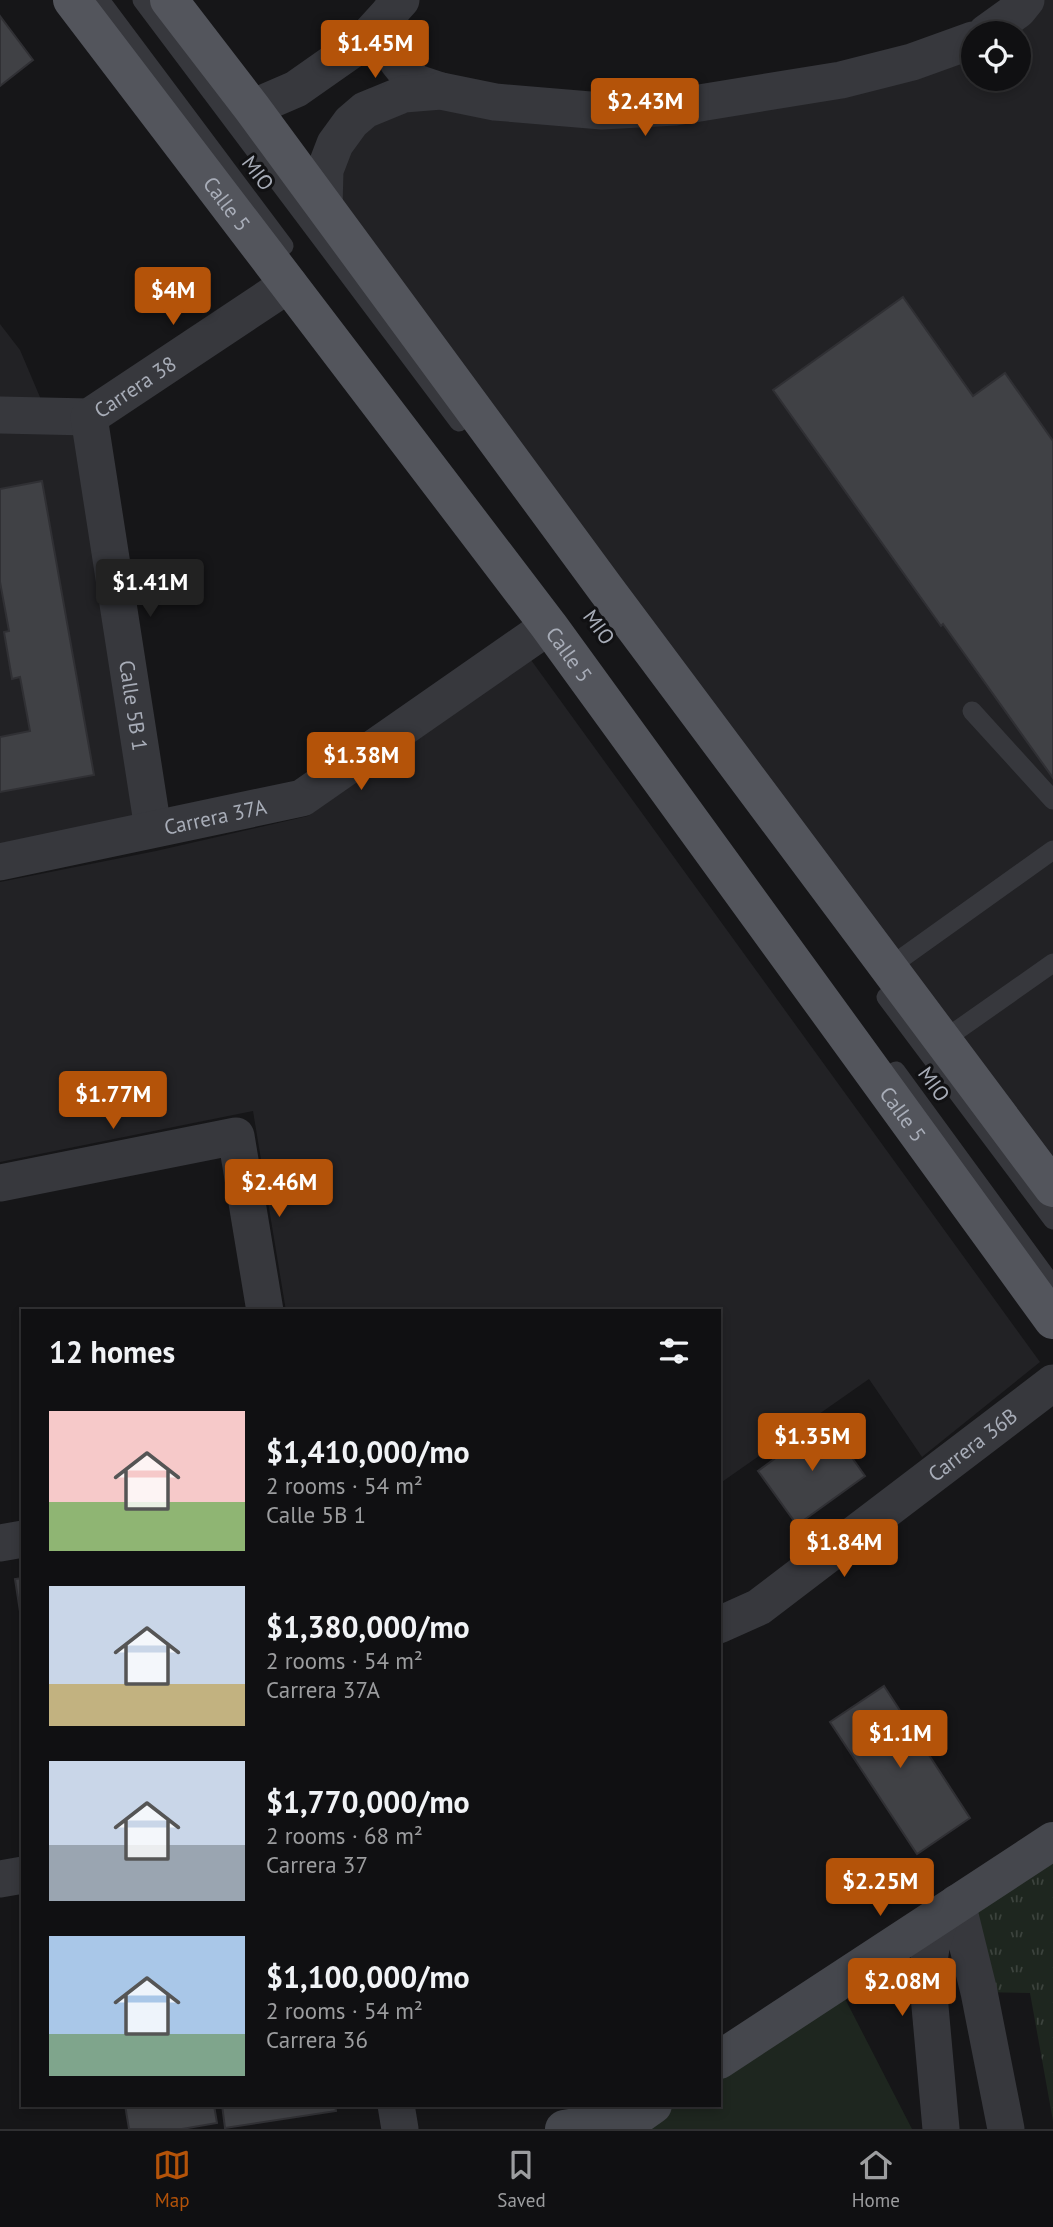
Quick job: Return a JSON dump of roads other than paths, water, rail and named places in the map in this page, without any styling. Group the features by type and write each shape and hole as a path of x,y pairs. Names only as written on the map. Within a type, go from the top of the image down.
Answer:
{"main road":[{"name":"Calle 5","path":"72,0 549,626 1053,1320"},
{"path":"169,0 252,108 881,973 942,1041 1053,1188"}],"street":[{"path":"1003,21 1026,0"},
{"path":"252,108 296,89 363,42 396,6"},
{"path":"396,6 389,37 398,62 414,82 441,91 495,102 602,111 675,107 841,80 912,62 961,44"},
{"path":"324,207 328,158 351,122 365,110 404,94 441,91"},
{"name":"Carrera 38","path":"0,415 89,417 289,284"},
{"name":"Calle 5B 1","path":"89,417 153,829"},
{"name":"Carrera 37A","path":"0,862 302,797 549,626"},
{"path":"0,1182 236,1136 265,1309"},
{"name":"Carrera 36B","path":"721,1624 759,1607 1053,1383"},
{"path":"0,1543 21,1539"},
{"path":"721,2059 1053,1841"},
{"path":"0,1879 21,1875"},
{"path":"941,2129 927,1973 930,1948 949,1909"},
{"path":"949,1909 979,1992 1006,2129"},
{"path":"396,2107 400,2129"},
{"path":"564,2129 636,2117 650,2107"}],"lane":[{"name":"MIO","path":"100,0 563,616 841,996"},
{"name":"MIO","path":"142,0 474,442"},
{"name":"MIO","path":"491,464 832,923"},
{"path":"972,711 1053,800"},
{"path":"881,973 1053,850"},
{"path":"942,1041 1053,963"},
{"name":"MIO","path":"881,973 1053,1220"},
{"name":"MIO","path":"881,1051 1053,1286"},
{"path":"1012,1867 1053,1862"}]}
